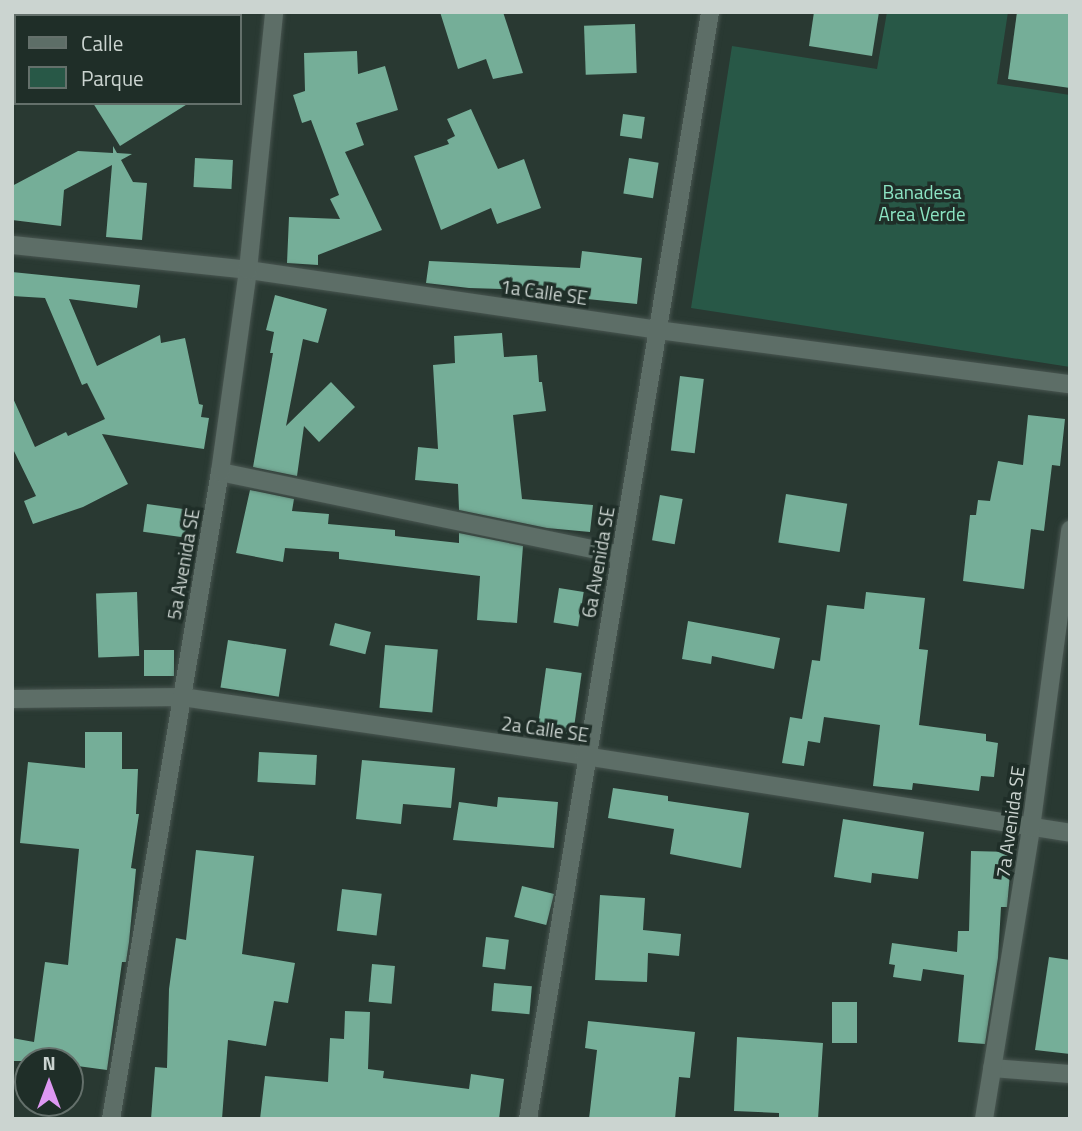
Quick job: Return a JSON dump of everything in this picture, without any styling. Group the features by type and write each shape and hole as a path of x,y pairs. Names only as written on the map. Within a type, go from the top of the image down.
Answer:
{"street":[{"name":"5a Avenida SE","path":"111,1119 220,472 248,270 274,12"},
{"name":"6a Avenida SE","path":"528,1119 585,756 621,555 710,12"},
{"name":"1a Calle SE","path":"12,245 248,270 658,330 1070,384"},
{"path":"220,472 621,555"},
{"name":"7a Avenida SE","path":"984,1119 1031,828 1070,530"},
{"name":"2a Calle SE","path":"12,699 182,697 585,756 1070,833"},
{"path":"992,1068 1070,1074"}],"green space":[{"name":"Banadesa Area Verde","path":"887,12 1008,12 997,84 1070,95 1070,367 691,308 732,46 877,69"}],"building":[{"path":"440,12 503,12 523,73 493,79 486,59 458,69"},
{"path":"814,12 879,12 872,56 809,46"},
{"path":"1017,12 1070,12 1070,88 1008,79"},
{"path":"635,24 637,73 586,75 584,26"},
{"path":"357,51 358,74 385,66 398,110 356,123 364,145 345,152 382,230 318,255 318,265 287,263 289,217 340,219 330,199 339,195 311,120 302,123 293,95 305,91 304,53"},
{"path":"94,105 186,105 120,146"},
{"path":"471,109 498,169 524,159 541,208 497,224 491,208 441,230 414,156 449,144 447,140 455,136 447,119"},
{"path":"623,114 645,117 642,139 620,136"},
{"path":"113,146 117,153 132,154 121,160 133,182 147,183 142,240 106,237 112,165 64,190 61,226 12,220 12,186 78,151 113,153"},
{"path":"195,158 233,160 231,189 193,187"},
{"path":"629,158 659,163 653,198 623,194"},
{"path":"582,251 642,258 637,304 577,298 577,291 469,288 426,283 429,261 580,268"},
{"path":"12,272 140,285 137,308 69,299 97,366 160,335 161,343 185,338 199,404 203,405 201,417 209,418 204,449 102,434 128,484 83,507 33,524 24,501 36,496 12,447 12,396 35,447 66,432 68,436 105,419 87,383 82,385 45,298 12,296"},
{"path":"275,295 327,309 318,343 303,339 286,426 331,382 355,407 319,442 304,426 297,476 253,467 273,353 270,353 274,332 266,330"},
{"path":"502,333 504,357 537,355 539,382 542,382 546,411 513,415 522,499 593,505 590,532 547,528 459,510 458,484 415,480 418,447 438,449 433,365 455,363 454,336"},
{"path":"680,376 704,379 695,453 671,450"},
{"path":"1028,415 1065,419 1060,466 1052,465 1044,531 1031,529 1024,589 963,581 970,515 976,515 978,500 990,501 998,461 1023,465"},
{"path":"250,490 294,499 292,511 329,514 328,524 395,530 395,536 459,543 459,533 523,546 517,623 477,620 480,576 339,559 339,552 285,548 283,562 236,553"},
{"path":"786,494 847,504 840,552 778,542"},
{"path":"660,495 683,499 675,544 652,540"},
{"path":"147,504 189,510 185,538 143,532"},
{"path":"559,588 584,592 578,626 554,623"},
{"path":"137,592 139,656 98,657 96,593"},
{"path":"866,592 925,598 919,649 928,650 919,725 986,734 986,741 998,743 994,777 981,776 979,791 913,783 912,790 873,786 880,725 824,717 820,743 808,741 804,766 782,763 790,717 802,719 812,660 820,661 827,605 864,609"},
{"path":"688,621 780,638 774,669 712,656 711,664 682,659"},
{"path":"335,623 371,632 365,654 329,645"},
{"path":"228,640 286,649 279,697 220,687"},
{"path":"385,645 438,650 432,712 380,708"},
{"path":"144,650 174,650 174,676 144,676"},
{"path":"546,668 582,673 573,737 537,732"},
{"path":"85,732 122,732 122,769 138,769 136,814 139,814 131,868 136,869 129,942 126,962 122,962 107,1070 84,1067 84,1047 14,1047 12,1061 12,1038 34,1042 45,962 68,965 79,849 20,843 28,762 85,768"},
{"path":"259,752 317,755 315,785 257,782"},
{"path":"362,760 455,768 451,808 403,804 401,824 356,819"},
{"path":"613,788 668,796 668,801 749,813 741,868 670,854 674,829 608,818"},
{"path":"498,797 558,802 554,848 453,840 459,802 497,807"},
{"path":"843,819 924,832 918,879 872,873 871,883 834,877"},
{"path":"196,850 254,856 242,954 295,963 288,1003 274,1001 266,1046 228,1040 222,1119 151,1119 155,1067 167,1068 169,989 176,938 186,940"},
{"path":"971,851 1012,852 1007,907 1001,907 998,958 985,1044 958,1042 964,975 923,969 921,981 893,977 895,965 889,964 892,943 957,952 958,931 969,931"},
{"path":"522,886 554,894 546,925 514,917"},
{"path":"342,889 382,894 377,936 337,931"},
{"path":"600,895 645,898 643,930 681,934 679,956 648,953 647,982 595,980"},
{"path":"486,937 509,940 505,970 482,967"},
{"path":"1049,957 1070,960 1070,1054 1035,1050"},
{"path":"372,964 395,966 392,1004 369,1002"},
{"path":"494,983 532,986 529,1014 492,1011"},
{"path":"832,1002 857,1002 857,1043 832,1043"},
{"path":"345,1011 370,1012 368,1069 384,1071 383,1078 469,1089 471,1074 504,1079 499,1119 260,1119 265,1076 328,1082 330,1038 344,1039"},
{"path":"588,1021 695,1032 690,1078 679,1077 675,1119 589,1119 597,1050 585,1048"},
{"path":"737,1037 823,1043 818,1119 779,1118 779,1113 734,1111"}]}
